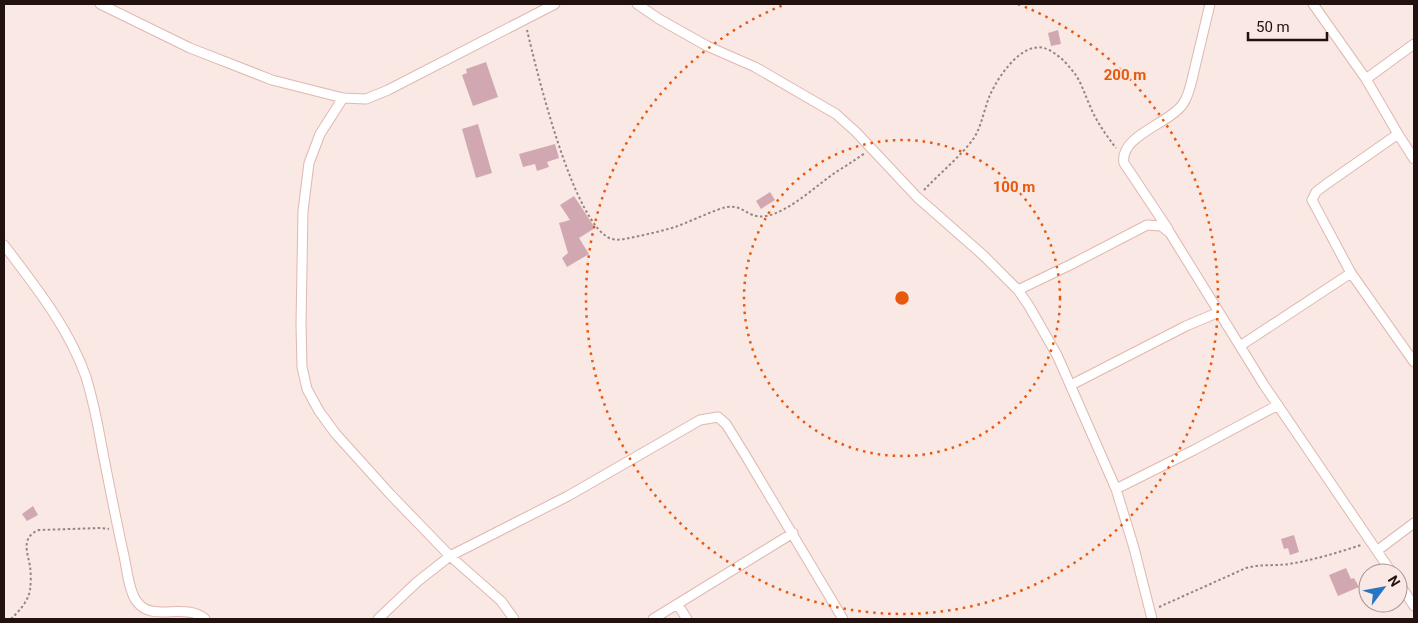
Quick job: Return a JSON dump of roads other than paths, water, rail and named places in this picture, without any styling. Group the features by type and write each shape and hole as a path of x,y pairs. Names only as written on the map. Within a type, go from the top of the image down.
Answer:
{"street":[{"path":"100,4 190,48 263,77 343,98 366,99 388,90 555,4"},
{"path":"637,4 659,19 707,46 755,66 836,114 917,197 984,256 1018,290 1057,355 1116,489 1134,548 1151,615"},
{"path":"1210,4 1192,82 1184,103 1166,119 1130,142 1125,150 1124,163 1170,232 1278,405 1386,563"},
{"path":"1312,4 1366,79 1414,159"},
{"path":"1366,79 1414,44"},
{"path":"343,98 320,134 309,163 303,211 301,324 302,367 307,389 319,411 335,433 450,556 501,601 514,619"},
{"path":"1398,134 1325,185 1313,196 1314,206 1351,273 1411,350 1414,362"},
{"path":"1018,290 1147,225 1161,226 1170,232"},
{"path":"4,245 37,289 73,345 86,378 119,535 136,602 150,611 190,611 205,619"},
{"path":"1240,346 1351,273"},
{"path":"1070,385 1186,326 1219,312"},
{"path":"1116,489 1278,405"},
{"path":"378,619 417,582 450,556 568,496 673,434 710,417 718,417 726,424 844,619"},
{"path":"1378,550 1414,523"},
{"path":"653,619 793,534"},
{"path":"678,605 687,619"}]}
